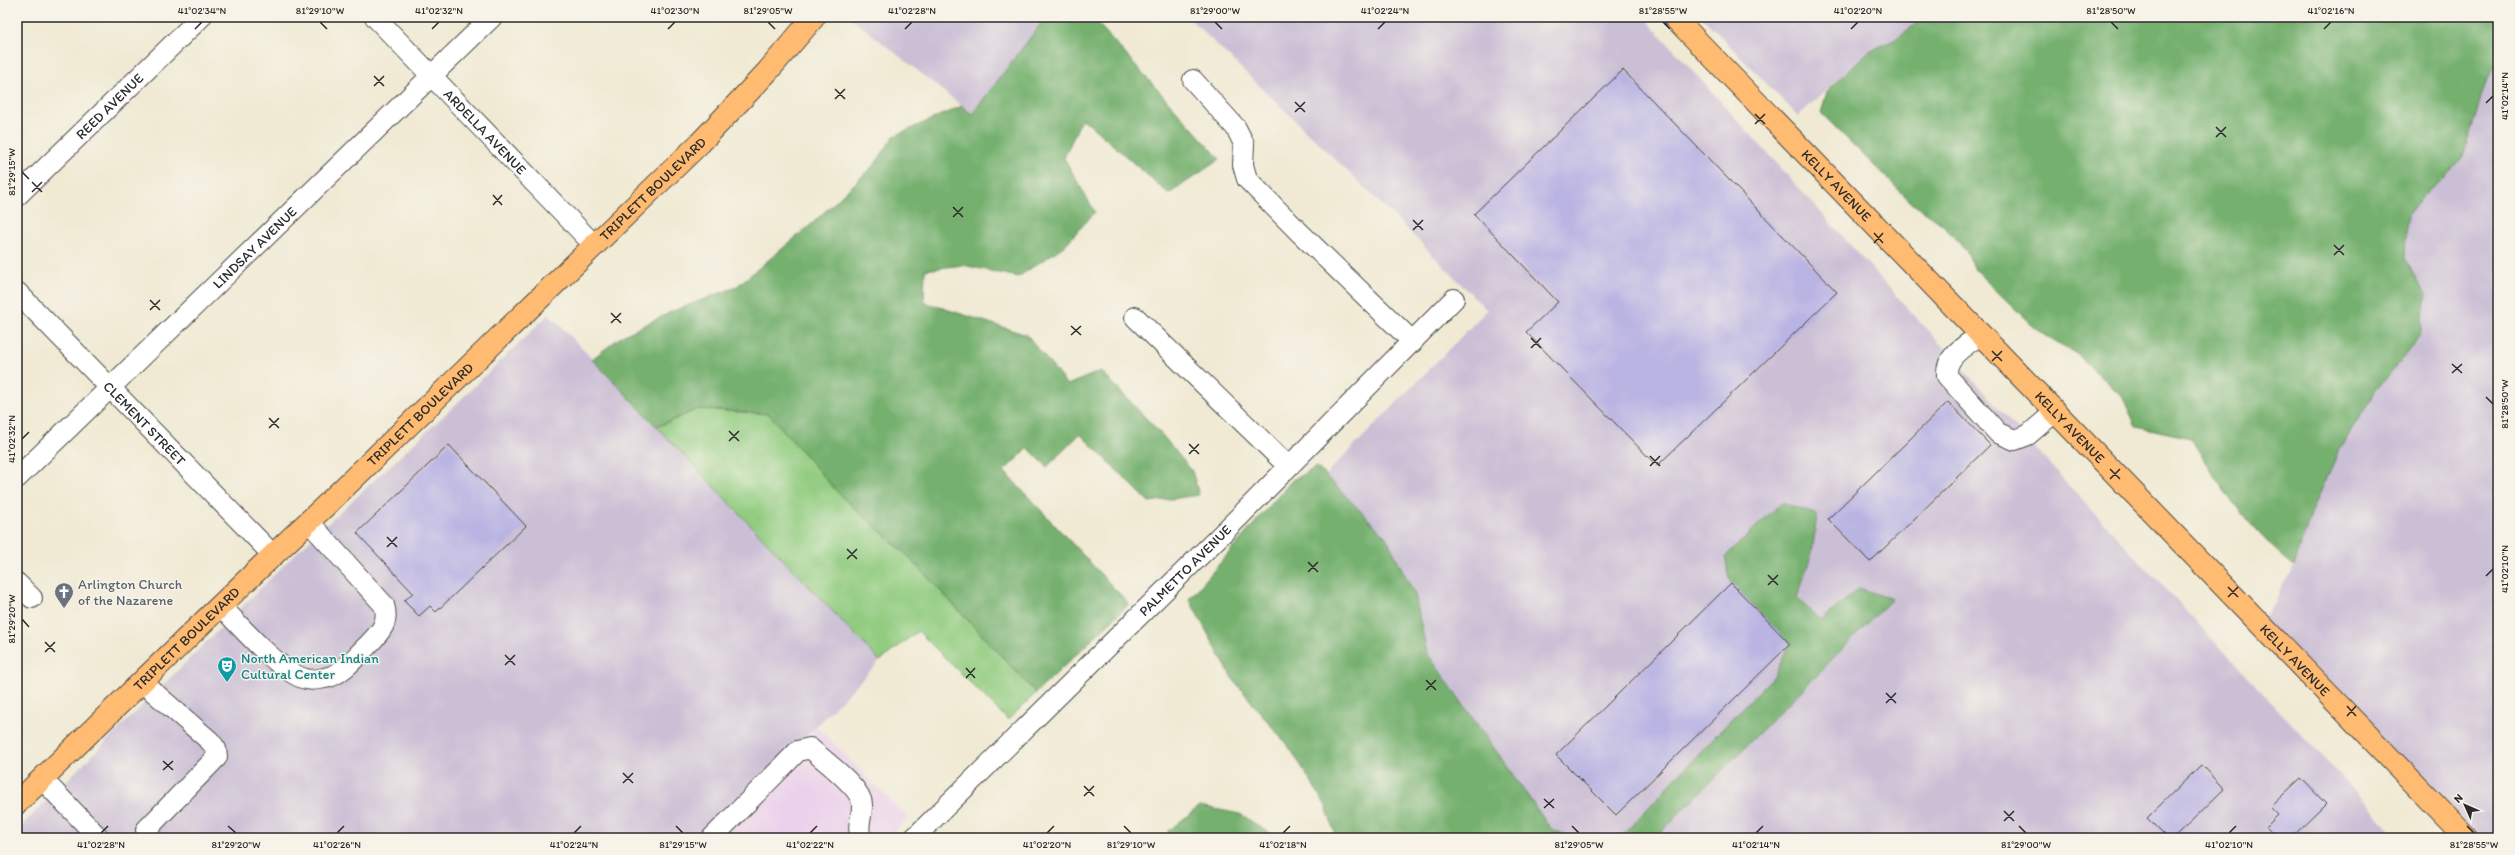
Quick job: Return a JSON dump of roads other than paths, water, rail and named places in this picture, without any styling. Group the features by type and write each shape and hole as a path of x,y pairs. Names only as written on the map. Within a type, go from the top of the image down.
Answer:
{"main road":[{"name":"TRIPLETT BOULEVARD","path":"17,803 221,606 272,554 309,522 700,143 768,71 814,17"},
{"name":"KELLY AVENUE","path":"1674,17 2466,838"}],"street":[{"name":"REED AVENUE","path":"17,196 201,17"},
{"name":"ARDELLA AVENUE","path":"375,17 595,246"},
{"name":"LINDSAY AVENUE","path":"17,478 492,17"},
{"path":"1193,80 1236,128 1244,144 1243,165 1248,179 1296,230 1413,342"},
{"name":"CLEMENT STREET","path":"17,292 272,554"},
{"name":"PALMETTO AVENUE","path":"914,838 1413,342 1454,299"},
{"path":"1135,317 1288,466"},
{"path":"1980,335 1952,357 1946,367 1947,376 1998,433 2015,440 2028,434 2054,412"},
{"path":"221,606 262,647 295,675 306,680 318,679 332,676 343,669 382,631 387,615 384,605 309,522"},
{"path":"17,583 32,598"},
{"path":"142,682 210,741 216,749 217,757 146,830"},
{"path":"712,838 798,751 810,748 858,792 862,804 859,822 861,838"},
{"path":"42,779 99,838"}],"place":[{"name":"Arlington Church of the Nazarene","path":"64,609"},
{"name":"North American Indian Cultural Center","path":"227,683"}]}
